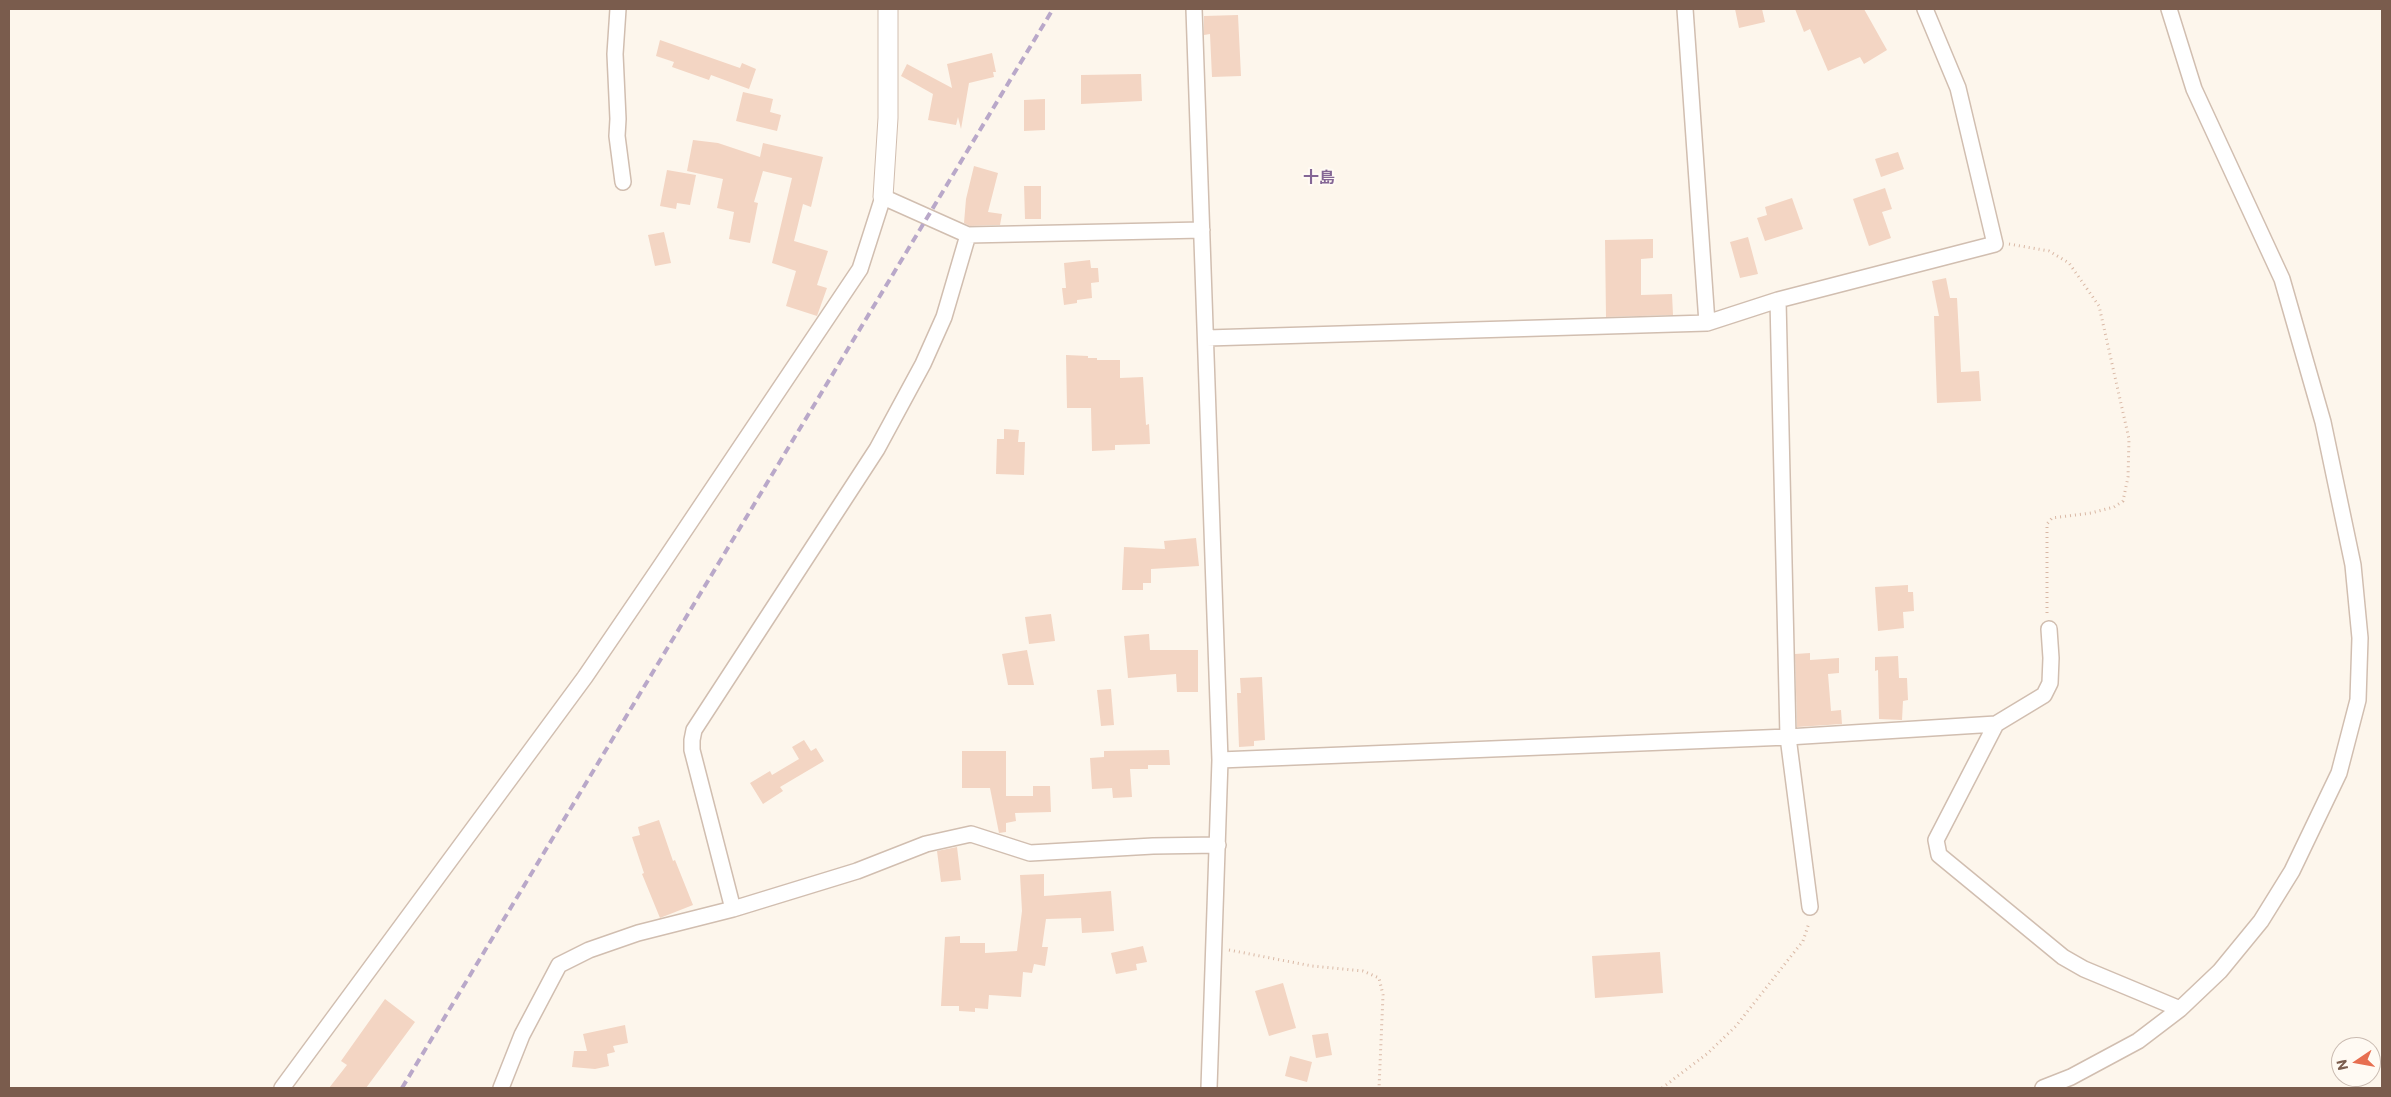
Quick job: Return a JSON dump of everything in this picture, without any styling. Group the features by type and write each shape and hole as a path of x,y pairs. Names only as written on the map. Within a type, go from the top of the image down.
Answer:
{"street":[{"path":"618,9 615,54 617,136 623,182"},
{"path":"282,1088 579,686 860,268 883,197 888,118 888,9"},
{"path":"1194,9 1220,760 1209,1088"},
{"path":"1685,9 1707,322"},
{"path":"1206,338 1707,322 1778,300 1995,244 1958,88 1925,9"},
{"path":"2043,1088 2071,1077 2138,1041 2180,1010 2220,971 2261,921 2292,872 2339,773 2358,700 2360,638 2353,565 2323,422 2282,279 2194,89 2169,9"},
{"path":"883,197 968,234 1202,230"},
{"path":"733,909 692,750 694,730 877,449 923,364 944,317 968,234"},
{"path":"1778,300 1788,737 1810,907"},
{"path":"1220,760 1788,737 1996,724 2044,695 2050,682 2048,629"},
{"path":"1996,724 1936,840 1939,855 2063,956 2084,969 2180,1010"},
{"path":"501,1088 522,1035 559,965 589,950 638,933 733,909 857,870 926,844 971,834 1030,853 1153,846 1218,845"}],"path":[{"path":"1995,244 2020,244 2049,251 2069,263 2099,306 2129,439 2128,477 2123,501 2114,508 2052,518 2047,524 2048,629"},
{"path":"1662,1088 1708,1053 1736,1026 1803,941 1809,925 1810,907"},
{"path":"1213,947 1312,966 1363,970 1379,978 1383,995 1379,1088"}],"building":[{"path":"1735,9 1762,9 1765,22 1739,28"},
{"path":"1795,9 1864,9 1887,50 1864,64 1860,57 1828,71 1810,29 1804,32"},
{"path":"1238,15 1241,76 1212,77 1210,34 1204,35 1204,16"},
{"path":"660,40 740,68 742,63 756,69 749,89 711,75 709,80 672,67 674,62 656,56"},
{"path":"992,53 996,72 993,72 994,77 969,83 961,129 958,117 956,125 928,120 933,94 901,76 907,64 952,88 947,64"},
{"path":"1141,74 1142,101 1081,104 1081,75"},
{"path":"743,92 773,99 770,112 781,115 777,131 736,121"},
{"path":"1045,99 1045,130 1024,131 1024,100"},
{"path":"693,140 718,143 760,157 763,143 823,157 811,207 803,204 794,241 828,251 817,285 827,288 817,316 786,306 796,271 772,263 792,178 763,171 754,202 758,203 750,243 729,239 734,212 717,208 723,179 687,171"},
{"path":"1898,152 1904,169 1881,177 1875,159"},
{"path":"974,166 998,173 988,212 1002,214 1000,225 970,226 964,223 966,199"},
{"path":"667,170 696,175 690,205 677,203 676,209 660,206"},
{"path":"1024,186 1041,186 1041,219 1025,219"},
{"path":"1885,188 1892,209 1882,212 1891,238 1869,246 1853,199"},
{"path":"1792,198 1803,229 1765,241 1757,218 1767,215 1765,207"},
{"path":"664,232 671,263 655,266 648,235"},
{"path":"1748,237 1758,274 1740,278 1730,242"},
{"path":"1653,239 1653,258 1641,259 1641,295 1672,294 1673,315 1606,317 1605,240"},
{"path":"1090,260 1091,268 1098,268 1099,282 1091,283 1092,298 1077,300 1077,303 1064,305 1062,288 1066,288 1064,263"},
{"path":"1946,278 1950,298 1957,298 1961,372 1979,371 1981,401 1937,403 1934,316 1939,316 1932,281"},
{"path":"1066,355 1088,356 1088,358 1097,358 1097,360 1120,360 1120,378 1143,377 1146,425 1149,424 1150,444 1115,445 1115,450 1092,451 1091,408 1067,408"},
{"path":"1004,429 1019,430 1018,442 1025,442 1024,475 996,474 997,439 1004,439"},
{"path":"1196,538 1199,566 1151,569 1151,583 1143,583 1143,590 1122,590 1124,547 1165,549 1164,541"},
{"path":"1908,585 1908,592 1913,592 1914,611 1903,612 1904,628 1878,631 1875,587"},
{"path":"1051,614 1055,641 1029,644 1025,617"},
{"path":"1149,634 1150,650 1198,650 1198,692 1177,692 1176,674 1128,678 1124,636"},
{"path":"1027,650 1034,685 1008,685 1002,654"},
{"path":"1810,653 1810,660 1839,658 1839,673 1828,674 1831,711 1841,710 1842,724 1797,727 1795,654"},
{"path":"1898,656 1899,678 1907,678 1908,700 1903,701 1902,720 1879,719 1878,670 1875,671 1875,657"},
{"path":"1262,677 1265,740 1254,741 1254,746 1239,747 1237,693 1241,693 1240,678"},
{"path":"1111,689 1114,725 1101,726 1097,690"},
{"path":"804,740 811,751 816,748 824,761 780,787 783,791 763,804 750,783 770,771 772,775 799,759 792,747"},
{"path":"1169,750 1170,765 1148,765 1148,769 1130,769 1132,797 1113,798 1112,788 1092,789 1090,758 1104,757 1104,751"},
{"path":"962,751 1006,751 1006,796 1033,796 1033,786 1050,786 1051,812 1015,813 1016,821 1006,823 1006,832 999,833 990,788 962,788"},
{"path":"659,820 673,861 675,860 693,905 660,918 642,874 644,873 632,837 640,835 638,827"},
{"path":"957,847 961,880 941,882 937,851"},
{"path":"1044,874 1044,896 1111,891 1114,931 1082,933 1081,918 1046,919 1042,947 1048,947 1045,966 1034,964 1032,973 1023,972 1021,997 989,995 988,1009 975,1008 975,1012 959,1011 959,1006 941,1006 945,937 960,936 960,943 985,943 985,953 1017,951 1022,911 1020,875"},
{"path":"1143,946 1147,962 1136,964 1137,970 1116,974 1111,953"},
{"path":"1660,952 1663,993 1595,998 1592,956"},
{"path":"1283,983 1296,1028 1269,1036 1255,991"},
{"path":"385,999 415,1022 366,1088 329,1088 347,1065 341,1061"},
{"path":"625,1025 628,1043 613,1046 615,1052 607,1054 609,1066 595,1069 572,1067 574,1051 587,1051 583,1034"},
{"path":"1328,1033 1332,1055 1316,1058 1312,1035"},
{"path":"1290,1056 1312,1062 1307,1082 1285,1076"}],"railway":[{"path":"402,1088 1053,9"}],"district":[{"name":"十島","path":"1319,178"}]}
